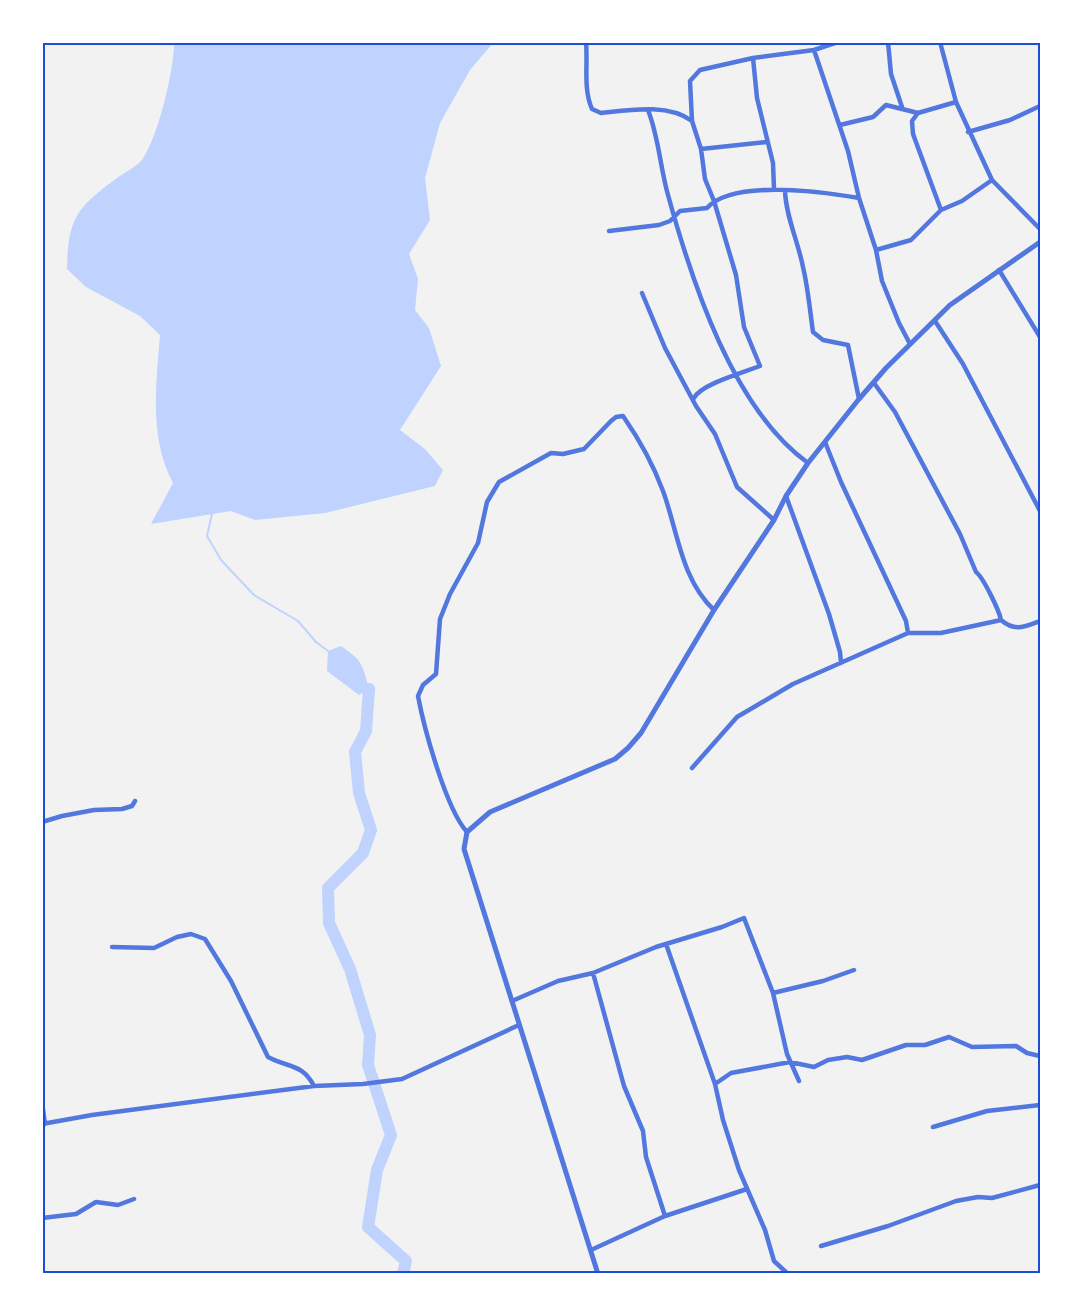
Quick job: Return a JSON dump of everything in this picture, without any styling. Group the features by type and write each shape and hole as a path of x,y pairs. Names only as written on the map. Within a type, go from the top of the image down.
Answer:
{"street":[{"path":"586,42 587,80 589,102 592,109 601,113 648,110 682,113 692,121"},
{"path":"694,398 697,393 709,386 760,366 744,327 736,275 714,201 704,179 701,149 692,121 690,81 700,70 753,58 814,50 838,42"},
{"path":"888,42 891,74 902,107"},
{"path":"940,42 956,102 968,132 992,180 1040,229"},
{"path":"814,50 840,125 859,198 876,250 882,281 898,323 910,344"},
{"path":"753,58 757,98 772,163 774,189"},
{"path":"840,125 873,117 886,105 918,112 956,102"},
{"path":"968,132 1010,120 1040,106"},
{"path":"648,110 656,132 667,195 675,215 689,264 723,353 734,376 782,443 808,463"},
{"path":"918,112 912,120 913,134 941,210"},
{"path":"701,149 767,142"},
{"path":"876,250 911,240 941,210 962,201 992,180"},
{"path":"609,231 659,225 670,221 680,211 707,208 714,201 734,194 774,189 784,192 831,194 859,198"},
{"path":"784,192 786,210 794,228 804,268 813,332 823,340 848,345 859,399"},
{"path":"598,1274 464,849 467,832 490,812 615,759 628,748 641,733 714,610 774,520 786,496 808,463 859,399 910,344 950,305 1040,242"},
{"path":"999,270 1040,337"},
{"path":"642,294 665,348 715,434 737,488 774,520"},
{"path":"935,321 963,364 1040,512"},
{"path":"874,383 896,412 934,489 960,534 976,572 981,576 989,594 1000,610 1001,620"},
{"path":"467,832 459,824 447,796 418,696 423,685 436,674 440,619 450,594 478,543 487,502 499,482 551,453 562,454 584,449 611,421 623,416 649,460 663,492 676,541 693,583 702,599 714,610"},
{"path":"825,442 845,491 906,621 908,633"},
{"path":"786,496 829,614 840,652 841,663"},
{"path":"692,768 737,717 794,684 908,633 941,633 1001,620 1013,628 1023,628 1040,621"},
{"path":"42,822 94,810 122,809 132,806 135,801"},
{"path":"512,1001 558,981 593,973 656,947 744,918 773,993 790,1062 799,1081"},
{"path":"112,947 154,948 177,937 191,934 205,939 231,981 268,1057 278,1063 294,1066 308,1073 314,1086"},
{"path":"666,944 715,1084 730,1144 765,1230 774,1261 788,1274"},
{"path":"773,993 823,981 854,970"},
{"path":"593,973 624,1086 643,1131 646,1157 665,1216"},
{"path":"42,1102 44,1124 92,1115 314,1086 389,1082 402,1079 519,1025"},
{"path":"715,1084 731,1073 790,1062 814,1067 837,1058 847,1057 862,1060 906,1046 925,1045 949,1037 972,1047 1016,1046 1027,1053 1040,1056"},
{"path":"933,1127 987,1111 1040,1105"},
{"path":"821,1246 888,1226 956,1201 978,1196 992,1198 1040,1184"},
{"path":"591,1250 665,1216 747,1189"},
{"path":"42,1218 76,1214 96,1202 118,1206 134,1199"}],"water":[{"path":"174,43 493,43 470,70 440,123 425,178 430,220 409,254 418,279 415,310 429,328 441,366 400,430 425,449 443,470 435,486 325,513 255,520 231,511 151,524 173,483 165,466 157,430 156,392 160,335 140,316 86,287 67,269 69,238 72,226 83,207 103,188 139,163 148,150 164,103"},
{"path":"341,646 358,660 363,668 369,689 359,695 327,671 328,651"}],"waterway":[{"path":"212,514 207,536 221,560 254,595 298,621 316,642 328,651"},
{"path":"369,689 366,731 355,752 359,793 371,830 363,853 328,888 329,923 350,969 370,1035 368,1065 391,1135 377,1170 368,1227 406,1261 403,1274"}]}
